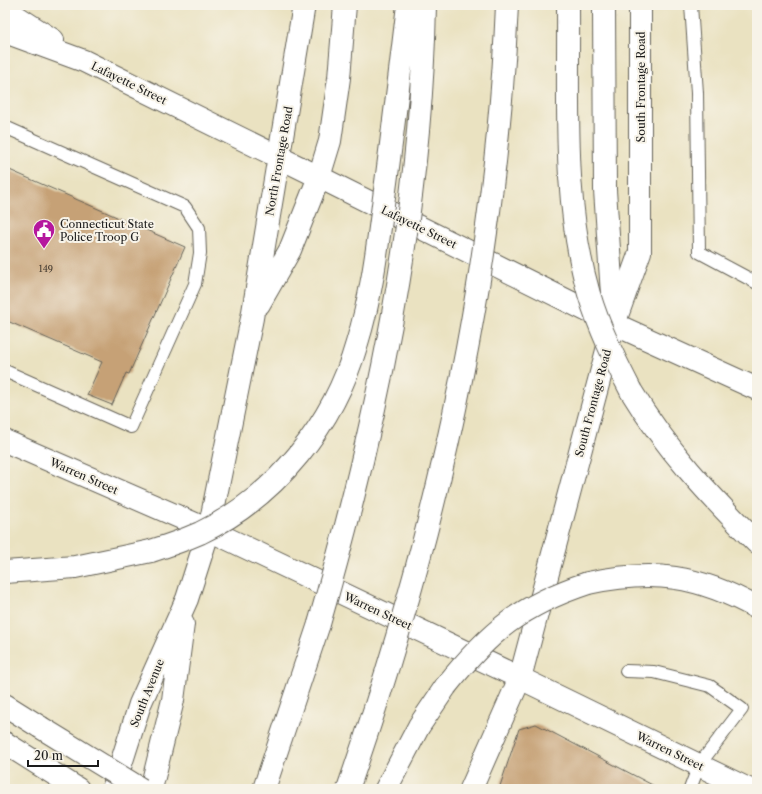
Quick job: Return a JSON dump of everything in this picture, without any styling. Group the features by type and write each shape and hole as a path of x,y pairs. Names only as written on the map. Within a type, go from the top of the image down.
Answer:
{"main road":[{"name":"North Frontage Road","path":"209,530 252,318 280,158 304,5"},
{"name":"North Frontage Road","path":"252,318 290,250 318,177 330,140 339,78 345,5"},
{"path":"5,572 74,567 151,551 200,533 224,519 265,490 284,472 310,440 339,391 357,344 371,284 385,193 408,5"},
{"path":"264,789 302,676 337,561 361,468 379,382 395,301 409,207 418,130 425,5"},
{"path":"348,789 404,618 427,534 462,376 479,282 487,219 499,113 507,5"},
{"path":"568,5 570,169 572,207 578,248 589,294 598,319 631,391 674,455 757,543"},
{"path":"604,5 605,190 614,324"},
{"name":"South Frontage Road","path":"471,789 520,678 614,324 640,252 640,5"},
{"name":"Lafayette Street","path":"5,9 84,61"},
{"name":"Lafayette Street","path":"5,32 84,61 614,324 757,389"},
{"name":"Warren Street","path":"5,441 209,530 520,678 748,789"},
{"name":"South Avenue","path":"112,789 140,704 187,598 209,530"},
{"path":"386,789 419,726 446,686 469,658 500,627 540,601 588,583 638,575 664,576 706,584 757,608"},
{"name":"South Avenue","path":"151,789 173,700 187,598"},
{"path":"5,705 141,789"},
{"path":"5,743 78,789"}],"lane":[{"path":"691,5 697,93 699,252 757,283"},
{"path":"5,127 185,208 199,228 200,253 195,284 131,427 5,372"},
{"path":"626,671 654,672 710,686 742,709 699,765 690,789"}],"building":[{"path":"5,168 185,247 129,374 126,373 112,405 87,395 102,362 5,320"},
{"path":"536,724 660,789 499,789 519,729"}],"place":[{"name":"Connecticut State Police Troop G","path":"44,250"}]}
